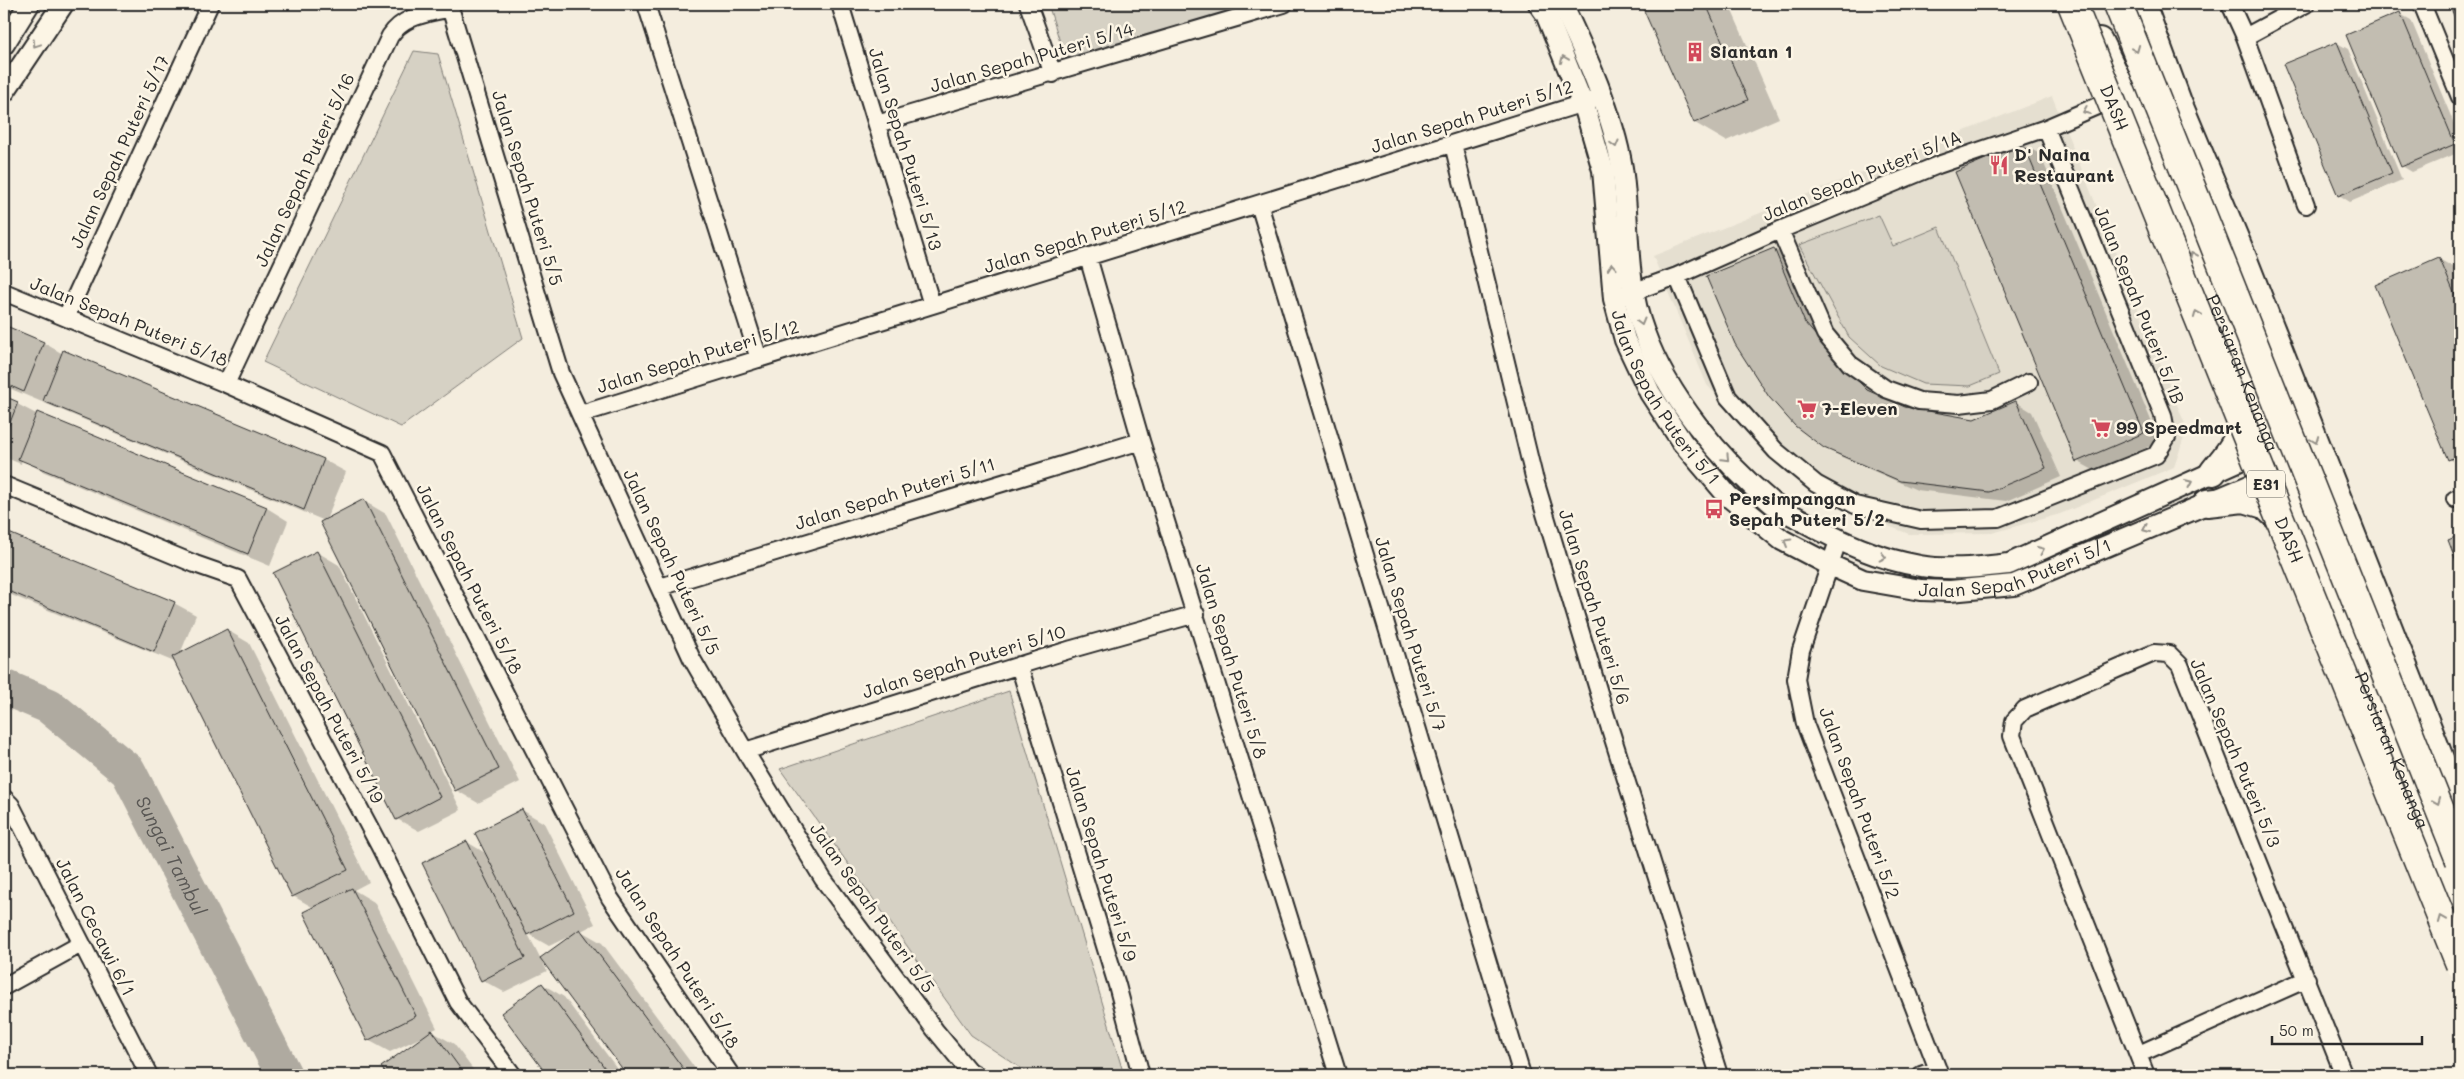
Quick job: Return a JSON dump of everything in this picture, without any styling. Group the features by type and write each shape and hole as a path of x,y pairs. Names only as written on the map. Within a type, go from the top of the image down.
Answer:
{"highway":[{"name":"DASH","path":"2072,4 2460,964"},
{"name":"E31","path":"2118,4 2460,860"}],"main road":[{"name":"Persiaran Kenanga","path":"2081,4 2125,94 2280,456 2355,662 2460,916"},
{"path":"2142,4 2178,102 2242,256 2458,803"},
{"path":"2178,102 2200,188 2290,418 2280,456 2304,467 2316,488 2384,650 2458,803"},
{"path":"2213,472 2236,444 2240,434 2240,414 2216,308"},
{"path":"2207,503 2244,499 2264,505 2284,522 2355,662"}],"street":[{"path":"4,44 30,4"},
{"path":"4,92 63,4"},
{"name":"Jalan Sepah Puteri 5/17","path":"66,317 210,4"},
{"path":"646,4 759,359"},
{"name":"Jalan Sepah Puteri 5/13","path":"840,4 932,306"},
{"path":"1028,4 1052,74"},
{"name":"Jalan Sepah Puteri 5/14","path":"877,124 1052,74 1284,4"},
{"name":"Jalan Sepah Puteri 5/1","path":"1538,4 1546,14 1582,104 1603,170 1624,295 1625,340 1645,384 1682,442 1728,496 1782,540 1863,580 1921,590 1950,591 2014,585 2207,503 2280,456"},
{"path":"1562,4 1601,98 1621,167 1624,295 1644,332 1668,384 1723,456 1772,502 1838,541 1869,554 1921,566 1963,569 2009,564 2213,472 2280,456"},
{"path":"2230,4 2245,37 2306,205"},
{"path":"2245,37 2306,4"},
{"path":"2422,4 2460,97"},
{"name":"Jalan Sepah Puteri 5/16","path":"226,384 390,36 397,25 412,18 450,6"},
{"name":"Jalan Sepah Puteri 5/5","path":"450,6 561,373 692,659 745,751 823,879 861,933 968,1070 977,1075"},
{"name":"Jalan Sepah Puteri 5/1A","path":"1624,295 1677,276 1780,230 1938,165 2046,128 2125,94"},
{"name":"Jalan Sepah Puteri 5/12","path":"581,414 1601,98"},
{"name":"Jalan Sepah Puteri 5/1B","path":"1677,276 1728,397 1776,451 1816,484 1855,505 1921,520 1998,518 2156,454 2167,438 2163,415 2046,128"},
{"name":"Jalan Sepah Puteri 5/6","path":"1453,144 1534,477 1609,725 1719,1075"},
{"name":"Jalan Sepah Puteri 5/7","path":"1259,204 1522,1075"},
{"path":"1780,230 1825,334 1850,364 1886,389 1919,401 1959,404 1992,400 2029,382"},
{"name":"Jalan Sepah Puteri 5/8","path":"1088,257 1141,441 1338,1075"},
{"name":"Jalan Sepah Puteri 5/18","path":"4,292 226,384 382,453 435,553 610,898 731,1075"},
{"name":"Jalan Sepah Puteri 5/11","path":"660,587 1141,441"},
{"name":"Jalan Sepah Puteri 5/19","path":"4,485 238,580 376,838 458,1002 513,1075"},
{"name":"Jalan Sepah Puteri 5/2","path":"1838,541 1801,650 1796,679 1805,724 1939,1072"},
{"name":"Jalan Sepah Puteri 5/10","path":"745,751 1019,665 1196,614"},
{"name":"Jalan Sepah Puteri 5/3","path":"2146,1075 2012,736 2014,721 2025,709 2154,653 2169,654 2180,665 2344,1075"},
{"name":"Jalan Sepah Puteri 5/9","path":"1019,665 1117,985 1140,1075"},
{"name":"Jalan Cecawi 6/1","path":"4,798 11,804 149,1075"},
{"path":"4,986 81,944"},
{"path":"2138,1054 2307,979"},
{"path":"1921,1075 1939,1072"}],"shaded area":[{"path":"1048,4 1252,4 1066,61"},
{"path":"414,51 438,54 523,338 401,427 263,362"},
{"path":"2052,96 2187,429 2174,467 2060,514 1992,533 1909,534 1840,507 1777,462 1707,385 1653,256"},
{"path":"1879,215 1893,246 1939,227 1999,374 1970,386 1923,384 1881,366 1849,337 1799,245"},
{"path":"1009,691 1124,1075 1031,1075 971,1035 780,769"}],"building":[{"name":"Siantan 1","path":"1641,4 1706,4 1748,100 1694,123"},
{"path":"2449,4 2460,4 2460,30"},
{"path":"2400,12 2455,144 2401,167 2346,35"},
{"path":"2337,42 2392,173 2338,196 2283,64"},
{"path":"2023,143 2144,433 2076,462 1955,172"},
{"path":"1774,248 1805,323 1867,390 1905,407 1974,419 2016,401 2046,468 1989,492 1900,481 1824,448 1795,426 1769,397 1735,344 1706,276"},
{"path":"2439,257 2460,307 2460,455 2448,460 2375,285"},
{"path":"4,325 44,342 24,392 4,383"},
{"path":"63,350 324,459 304,510 43,401"},
{"path":"4,396 18,402 4,438"},
{"path":"37,412 267,507 248,554 18,459"},
{"path":"364,499 499,769 455,791 320,522"},
{"path":"4,531 175,602 154,652 4,589"},
{"path":"2460,535 2460,571 2448,540"},
{"path":"317,551 440,797 396,820 273,573"},
{"path":"227,629 348,870 292,897 172,657"},
{"path":"522,809 574,911 527,935 475,833"},
{"path":"467,841 525,958 481,981 422,863"},
{"path":"352,888 416,1016 367,1041 303,912"},
{"path":"580,929 688,1075 627,1075 540,958"},
{"path":"542,983 610,1075 547,1075 501,1013"},
{"path":"432,1030 465,1075 387,1075 381,1067"}],"waterway":[{"name":"Sungai Tambul","path":"4,687 49,706 128,771 284,1075"}],"place":[{"name":"Siantan 1","path":"1695,52"},
{"name":"D' Naina Restaurant","path":"1999,165"},
{"name":"7-Eleven","path":"1807,409"},
{"name":"99 Speedmart","path":"2101,428"},
{"name":"Persimpangan Sepah Puteri 5/2","path":"1714,509"}]}
